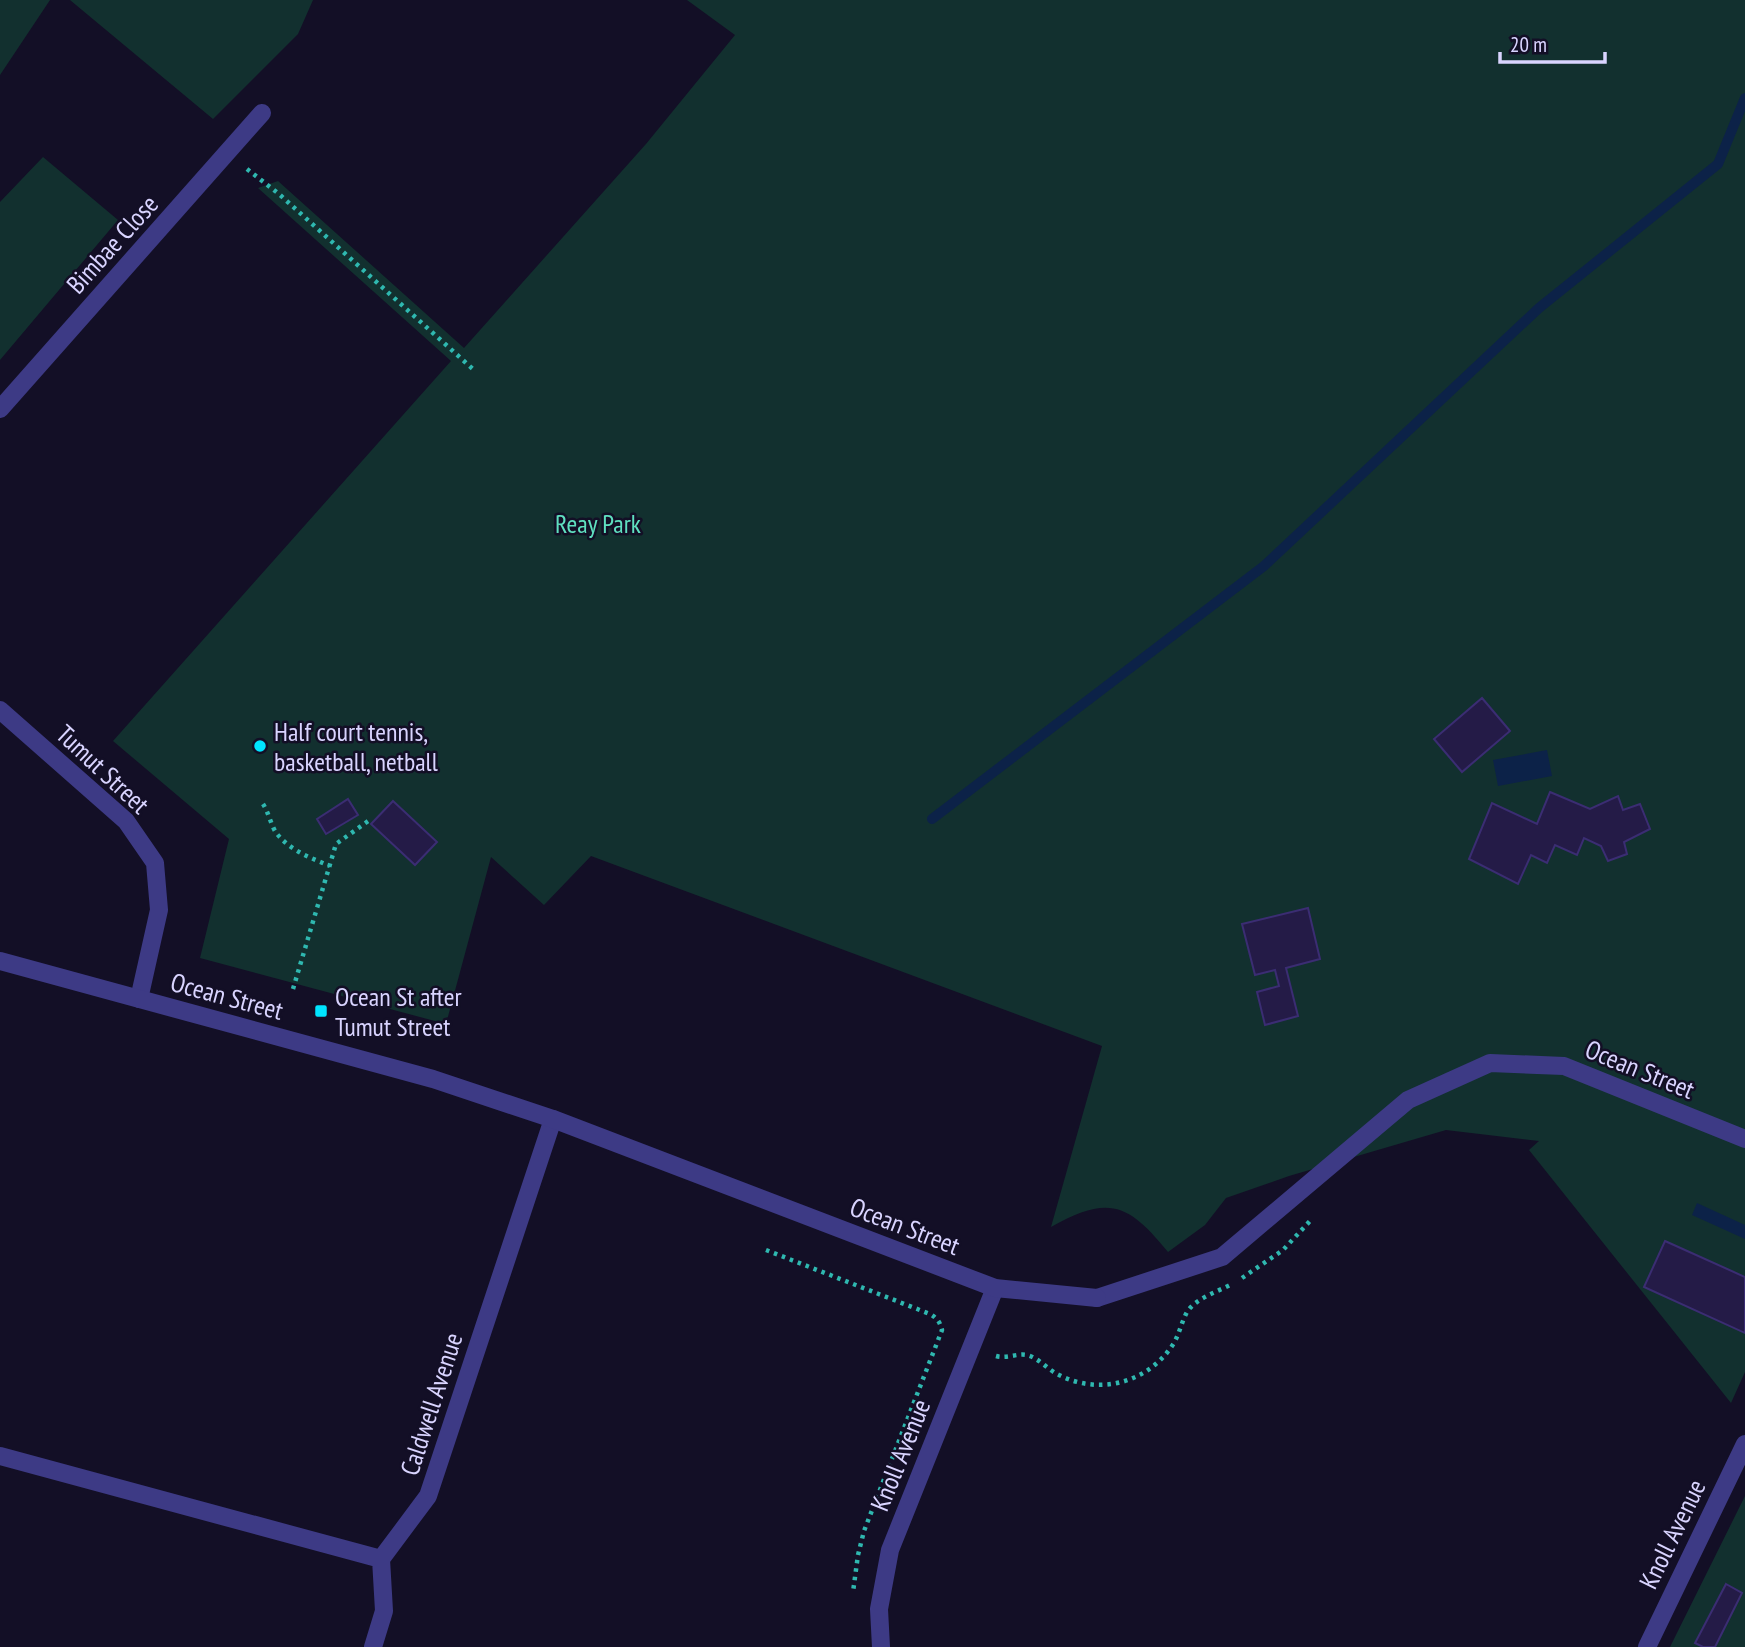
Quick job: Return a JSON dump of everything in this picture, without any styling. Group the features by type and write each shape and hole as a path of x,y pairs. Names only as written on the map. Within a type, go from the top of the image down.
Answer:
{"street":[{"name":"Bimbae Close","path":"0,409 262,113"},
{"name":"Tumut Street","path":"0,710 126,821 155,863 159,909 139,999"},
{"name":"Ocean Street","path":"0,961 433,1079 553,1119 995,1288 1097,1298 1222,1258 1408,1100 1490,1063 1564,1066 1745,1139"},
{"name":"Caldwell Avenue","path":"381,1559 428,1496 553,1119"},
{"name":"Knoll Avenue","path":"881,1647 879,1609 890,1550 995,1288"},
{"name":"Knoll Avenue","path":"1647,1647 1745,1444"},
{"path":"0,1455 381,1559 384,1611 373,1647"}],"path":[{"path":"226,153 279,194 475,371"},
{"path":"263,804 276,833 299,853 330,866"},
{"path":"293,989 336,844 371,819"},
{"path":"766,1250 930,1314 937,1318 941,1325 942,1331 864,1531 852,1596"}],"green space":[{"path":"0,0 50,0 0,75"},
{"path":"70,0 313,0 298,34 213,119"},
{"name":"Reay Park","path":"687,0 1745,0 1745,1372 1731,1403 1529,1150 1539,1141 1446,1130 1289,1176 1226,1198 1205,1225 1168,1252 1141,1223 1117,1209 1088,1210 1051,1227 1102,1046 591,856 544,905 491,857 446,1024 200,958 229,839 113,741 451,361 258,188 278,181 464,348 646,144 735,35"},
{"path":"43,157 118,220 0,360 0,202"},
{"path":"1745,1496 1745,1647 1670,1647"}],"water":[{"path":"1547,750 1552,776 1498,786 1493,760"},
{"path":"1697,1203 1745,1225 1745,1239 1692,1215"}],"building":[{"path":"1482,698 1510,731 1462,772 1434,739"},
{"path":"1550,792 1590,809 1618,796 1623,810 1640,804 1650,829 1624,842 1627,854 1608,861 1601,846 1584,838 1577,855 1555,845 1547,863 1531,855 1518,884 1469,859 1492,803 1537,824"},
{"path":"348,799 358,815 326,834 317,819"},
{"path":"393,801 437,842 415,865 371,824"},
{"path":"1308,908 1320,959 1286,968 1298,1016 1265,1025 1257,992 1279,986 1275,970 1255,975 1242,924"},
{"path":"1665,1241 1745,1277 1745,1333 1644,1287"},
{"path":"1726,1584 1742,1593 1715,1647 1703,1647 1695,1643"}],"waterway":[{"path":"932,819 1264,566 1539,308 1718,164 1745,98"}],"place":[{"name":"Half court tennis, basketball, netball","path":"260,746"},
{"name":"Ocean St after Tumut Street","path":"321,1011"}]}
